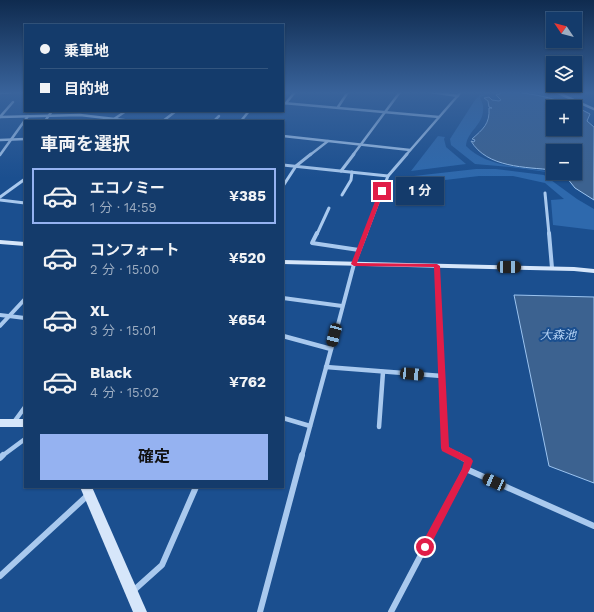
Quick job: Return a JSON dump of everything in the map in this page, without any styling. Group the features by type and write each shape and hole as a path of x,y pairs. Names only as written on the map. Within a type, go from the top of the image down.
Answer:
{"street":[{"path":"341,171 379,121"},
{"path":"260,612 342,306 359,250 388,176 436,121"},
{"path":"0,155 24,122"},
{"path":"284,136 410,150"},
{"path":"0,140 24,139"},
{"path":"284,184 296,166 328,141"},
{"path":"284,164 388,176"},
{"path":"342,195 351,180 352,172"},
{"path":"0,197 24,180"},
{"path":"545,193 552,268"},
{"path":"0,200 24,203"},
{"path":"329,208 312,243 359,250"},
{"path":"0,242 24,244"},
{"path":"284,262 552,268 594,271"},
{"path":"391,612 466,469 468,461 445,448 437,266"},
{"path":"284,298 342,306"},
{"path":"0,326 24,300"},
{"path":"0,316 24,318"},
{"path":"284,336 331,350"},
{"path":"326,367 442,376"},
{"path":"379,427 383,372"},
{"path":"14,422 24,408"},
{"path":"284,418 310,426"},
{"path":"0,423 24,423"},
{"path":"0,458 24,440"},
{"path":"466,469 594,526"},
{"path":"132,593 162,565 196,488"},
{"path":"0,576 88,490 140,612"}],"shaded area":[{"path":"462,121 480,121 467,140 466,146 474,153 493,162 546,172 475,164 451,145 450,139"},
{"path":"438,136 445,137 446,147 466,164 411,171"},
{"path":"476,169 496,169 544,175 546,176 546,180 551,180 594,209 594,230 553,225 551,200 564,199 545,183 513,176 479,176 445,180 405,177"}],"water":[{"path":"487,121 546,121 546,136 582,136 582,121 587,121 594,127 594,200 575,188 569,180 582,180 582,144 546,144 546,169 519,167 497,161 478,150 471,141 474,142 475,140 472,139 485,126"},
{"name":"大森池","path":"514,295 594,297 594,483 549,466"}],"route":[{"path":"382,191 354,264 437,266 445,448 468,461 466,469 425,547"}]}
